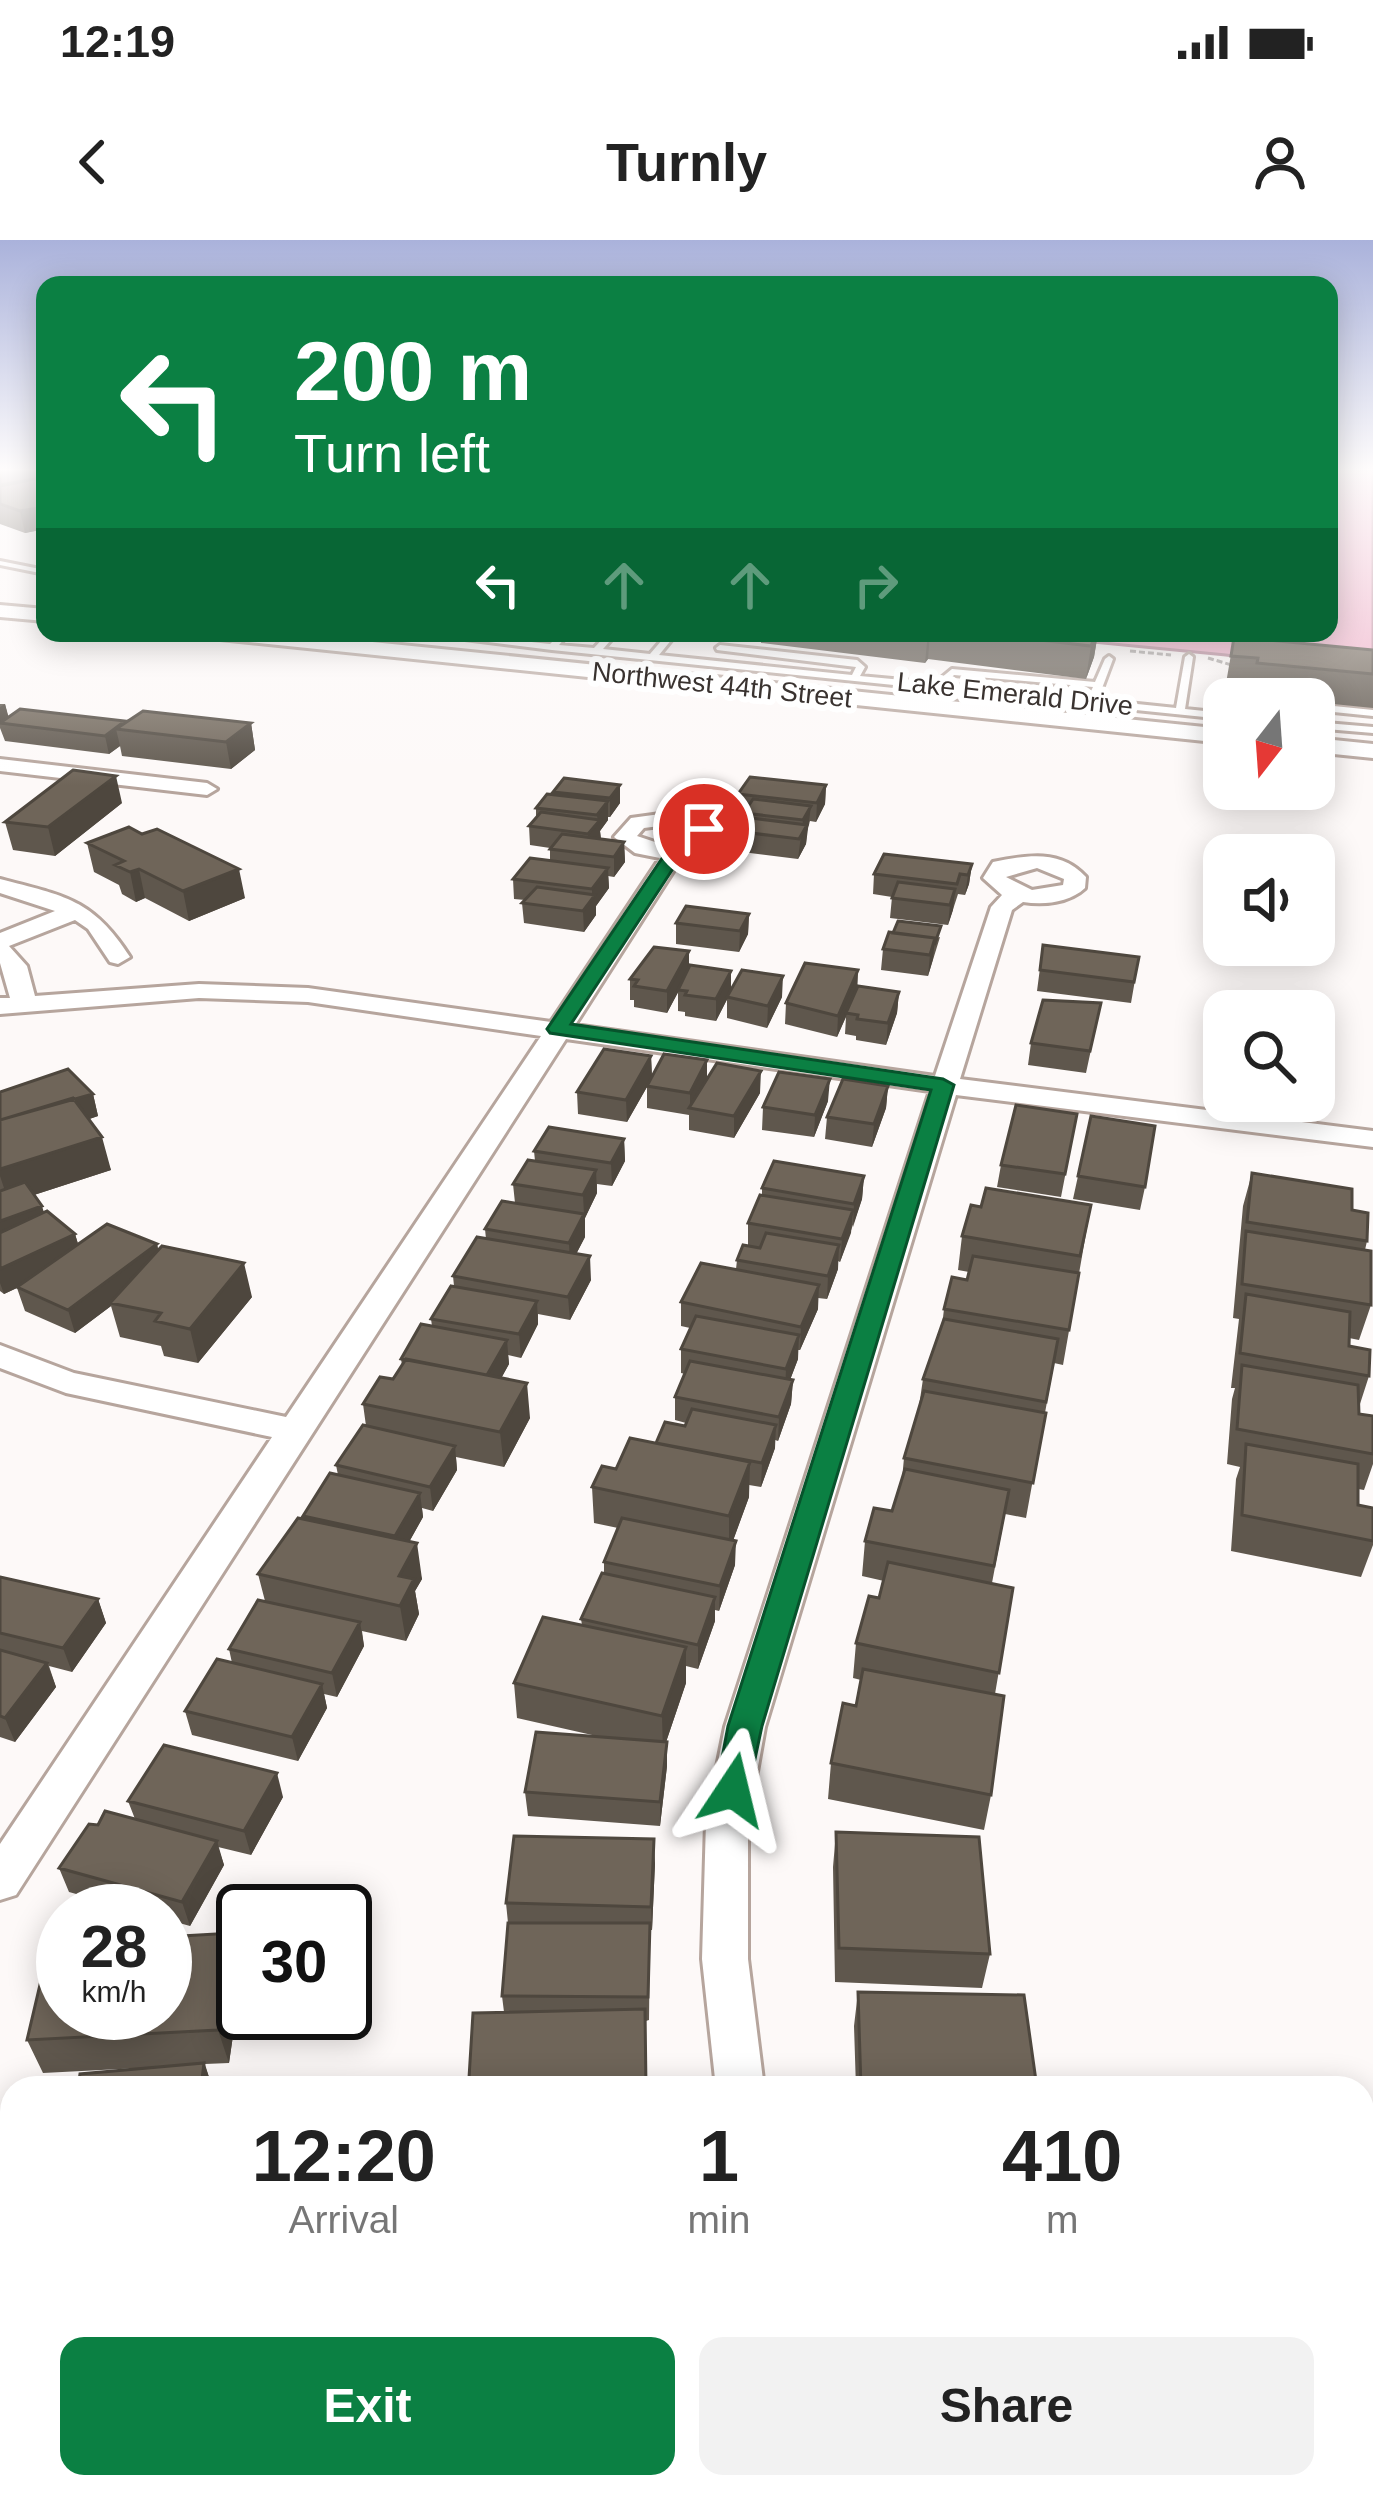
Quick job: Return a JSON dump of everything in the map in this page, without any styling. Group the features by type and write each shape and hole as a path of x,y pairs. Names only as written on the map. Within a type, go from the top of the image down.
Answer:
{"street":[{"path":"0,611 36,614"},
{"name":"Northwest 44th Street","path":"308,642 1203,734"},
{"path":"1335,744 1369,742"},
{"path":"0,765 207,789"},
{"path":"44,793 70,774"},
{"path":"0,1881 675,852"},
{"path":"0,886 77,910 97,925 118,957"},
{"path":"739,2076 725,1936 727,1822 745,1726 943,1085 1002,907 1018,894"},
{"path":"77,910 0,945 21,976 12,1004 199,992 308,995 943,1085 1373,1139"},
{"path":"0,1356 66,1382 292,1430"}],"lane":[{"name":"Lake Emerald Drive","path":"512,642 1203,714"},
{"path":"552,646 556,642"},
{"path":"596,651 604,642"},
{"path":"652,657 665,642"},
{"path":"707,662 725,642"},
{"path":"720,648 857,663 861,667 854,678"},
{"path":"1180,711 1189,657"},
{"path":"1092,702 1109,658"},
{"path":"938,686 952,672 1098,685"},
{"path":"1335,709 1373,713"},
{"path":"1335,731 1369,742"}],"shaded area":[{"path":"1338,575 1373,575 1373,675 1092,642 1338,642"}],"building":[{"path":"1233,642 1373,650 1373,674 1257,663 1258,658 1231,656"},
{"path":"20,709 125,721 105,736 0,723"},
{"path":"143,711 251,723 226,742 116,729"},
{"path":"73,770 116,776 48,827 5,822"},
{"path":"750,777 826,785 817,803 738,794"},
{"path":"564,778 620,785 610,798 553,792"},
{"path":"547,794 608,801 597,815 536,808"},
{"path":"753,799 811,806 803,820 744,813"},
{"path":"541,812 600,820 588,834 529,826"},
{"path":"751,818 807,825 799,839 743,832"},
{"path":"129,827 142,834 157,829 239,869 183,891 139,869 130,872 115,865 124,861 87,843"},
{"path":"562,834 624,842 614,857 550,849"},
{"path":"884,854 972,864 957,884 874,874"},
{"path":"530,858 608,868 592,889 513,879"},
{"path":"898,882 955,889 950,905 892,898"},
{"path":"537,887 595,895 583,911 522,903"},
{"path":"686,906 749,914 740,931 676,923"},
{"path":"898,921 941,926 935,943 935,938 893,933"},
{"path":"889,932 935,938 930,955 883,949"},
{"path":"1043,945 1139,957 1134,982 1040,970"},
{"path":"654,947 689,951 667,991 634,986 638,980 630,979"},
{"path":"805,963 858,970 838,1016 786,1003"},
{"path":"690,965 731,971 716,999 678,990"},
{"path":"742,970 783,976 768,1006 727,997"},
{"path":"858,986 899,992 888,1023 846,1013"},
{"path":"1043,1000 1101,1003 1090,1051 1031,1043"},
{"path":"604,1049 651,1056 626,1100 577,1092"},
{"path":"664,1054 707,1060 690,1093 647,1086"},
{"path":"717,1063 761,1071 734,1116 689,1108"},
{"path":"68,1069 93,1094 0,1120 0,1092"},
{"path":"779,1072 830,1079 815,1115 763,1107"},
{"path":"843,1079 888,1086 874,1124 827,1117"},
{"path":"73,1098 102,1137 0,1169 0,1120"},
{"path":"1016,1105 1077,1114 1065,1174 1001,1165"},
{"path":"1091,1116 1155,1126 1145,1187 1078,1176"},
{"path":"549,1127 624,1139 611,1163 534,1151"},
{"path":"528,1160 596,1170 583,1195 513,1184"},
{"path":"774,1161 864,1176 854,1204 762,1188"},
{"path":"1252,1173 1352,1189 1352,1210 1368,1213 1367,1241 1247,1222"},
{"path":"25,1182 42,1206 0,1221 0,1191"},
{"path":"986,1188 1091,1205 1080,1256 962,1236 971,1205 981,1207"},
{"path":"760,1195 853,1210 842,1239 748,1223"},
{"path":"502,1201 584,1214 569,1243 485,1229"},
{"path":"47,1211 75,1234 0,1269 0,1233"},
{"path":"107,1224 157,1244 68,1310 17,1287"},
{"path":"1246,1231 1371,1251 1371,1305 1242,1284"},
{"path":"766,1233 839,1245 828,1276 737,1260 743,1245 760,1248"},
{"path":"477,1237 590,1256 568,1297 453,1276"},
{"path":"162,1246 244,1263 190,1329 155,1321 161,1313 110,1303"},
{"path":"973,1256 1079,1273 1069,1330 944,1309 952,1277 967,1280"},
{"path":"701,1263 819,1285 801,1327 681,1302"},
{"path":"451,1286 537,1301 519,1334 431,1319"},
{"path":"1246,1294 1350,1312 1349,1346 1370,1350 1369,1376 1240,1353"},
{"path":"696,1316 799,1335 786,1369 681,1349"},
{"path":"944,1319 1058,1339 1046,1402 923,1379"},
{"path":"421,1324 507,1340 487,1375 401,1359"},
{"path":"406,1359 527,1383 500,1432 363,1404 380,1377 393,1379"},
{"path":"690,1361 793,1380 779,1417 675,1397"},
{"path":"1242,1365 1358,1385 1359,1414 1373,1416 1373,1454 1237,1429"},
{"path":"924,1391 1046,1413 1033,1483 904,1458"},
{"path":"692,1409 776,1425 762,1463 656,1443 665,1422 685,1426"},
{"path":"363,1425 455,1446 430,1487 336,1465"},
{"path":"630,1438 750,1462 729,1516 592,1487 602,1466 616,1469"},
{"path":"1246,1444 1358,1464 1358,1505 1373,1508 1373,1541 1242,1515"},
{"path":"905,1469 1009,1490 994,1566 865,1541 874,1508 892,1511"},
{"path":"330,1473 420,1493 395,1536 303,1516"},
{"path":"298,1518 417,1543 399,1576 414,1579 400,1606 258,1574"},
{"path":"622,1518 736,1541 720,1586 604,1562"},
{"path":"888,1562 1013,1588 999,1673 856,1643 869,1596 879,1598"},
{"path":"602,1573 715,1597 698,1645 581,1619"},
{"path":"0,1577 98,1599 63,1648 0,1633"},
{"path":"258,1600 360,1622 332,1673 229,1649"},
{"path":"543,1617 686,1647 662,1716 514,1683"},
{"path":"0,1650 47,1663 5,1718 0,1716"},
{"path":"217,1659 322,1684 292,1737 185,1711"},
{"path":"863,1669 1004,1696 991,1795 831,1763 843,1703 856,1706"},
{"path":"536,1732 667,1742 660,1802 525,1792"},
{"path":"164,1745 277,1773 244,1831 128,1801"},
{"path":"105,1811 217,1841 192,1885 117,1884 59,1868 89,1824 98,1825"},
{"path":"836,1832 979,1837 990,1954 839,1948"},
{"path":"514,1836 654,1839 651,1907 506,1903"},
{"path":"508,1923 650,1923 648,1997 502,1996"},
{"path":"216,1934 216,2030 192,2031 192,1935"},
{"path":"858,1992 1024,1995 1035,2076 861,2076"},
{"path":"36,2002 36,2040 27,2040"},
{"path":"645,2009 646,2076 469,2076 473,2013"},
{"path":"204,2063 202,2076 80,2074"}],"route":[{"path":"704,829 706,835 698,845 675,852 558,1029 943,1085 745,1726 733,1790"}]}
